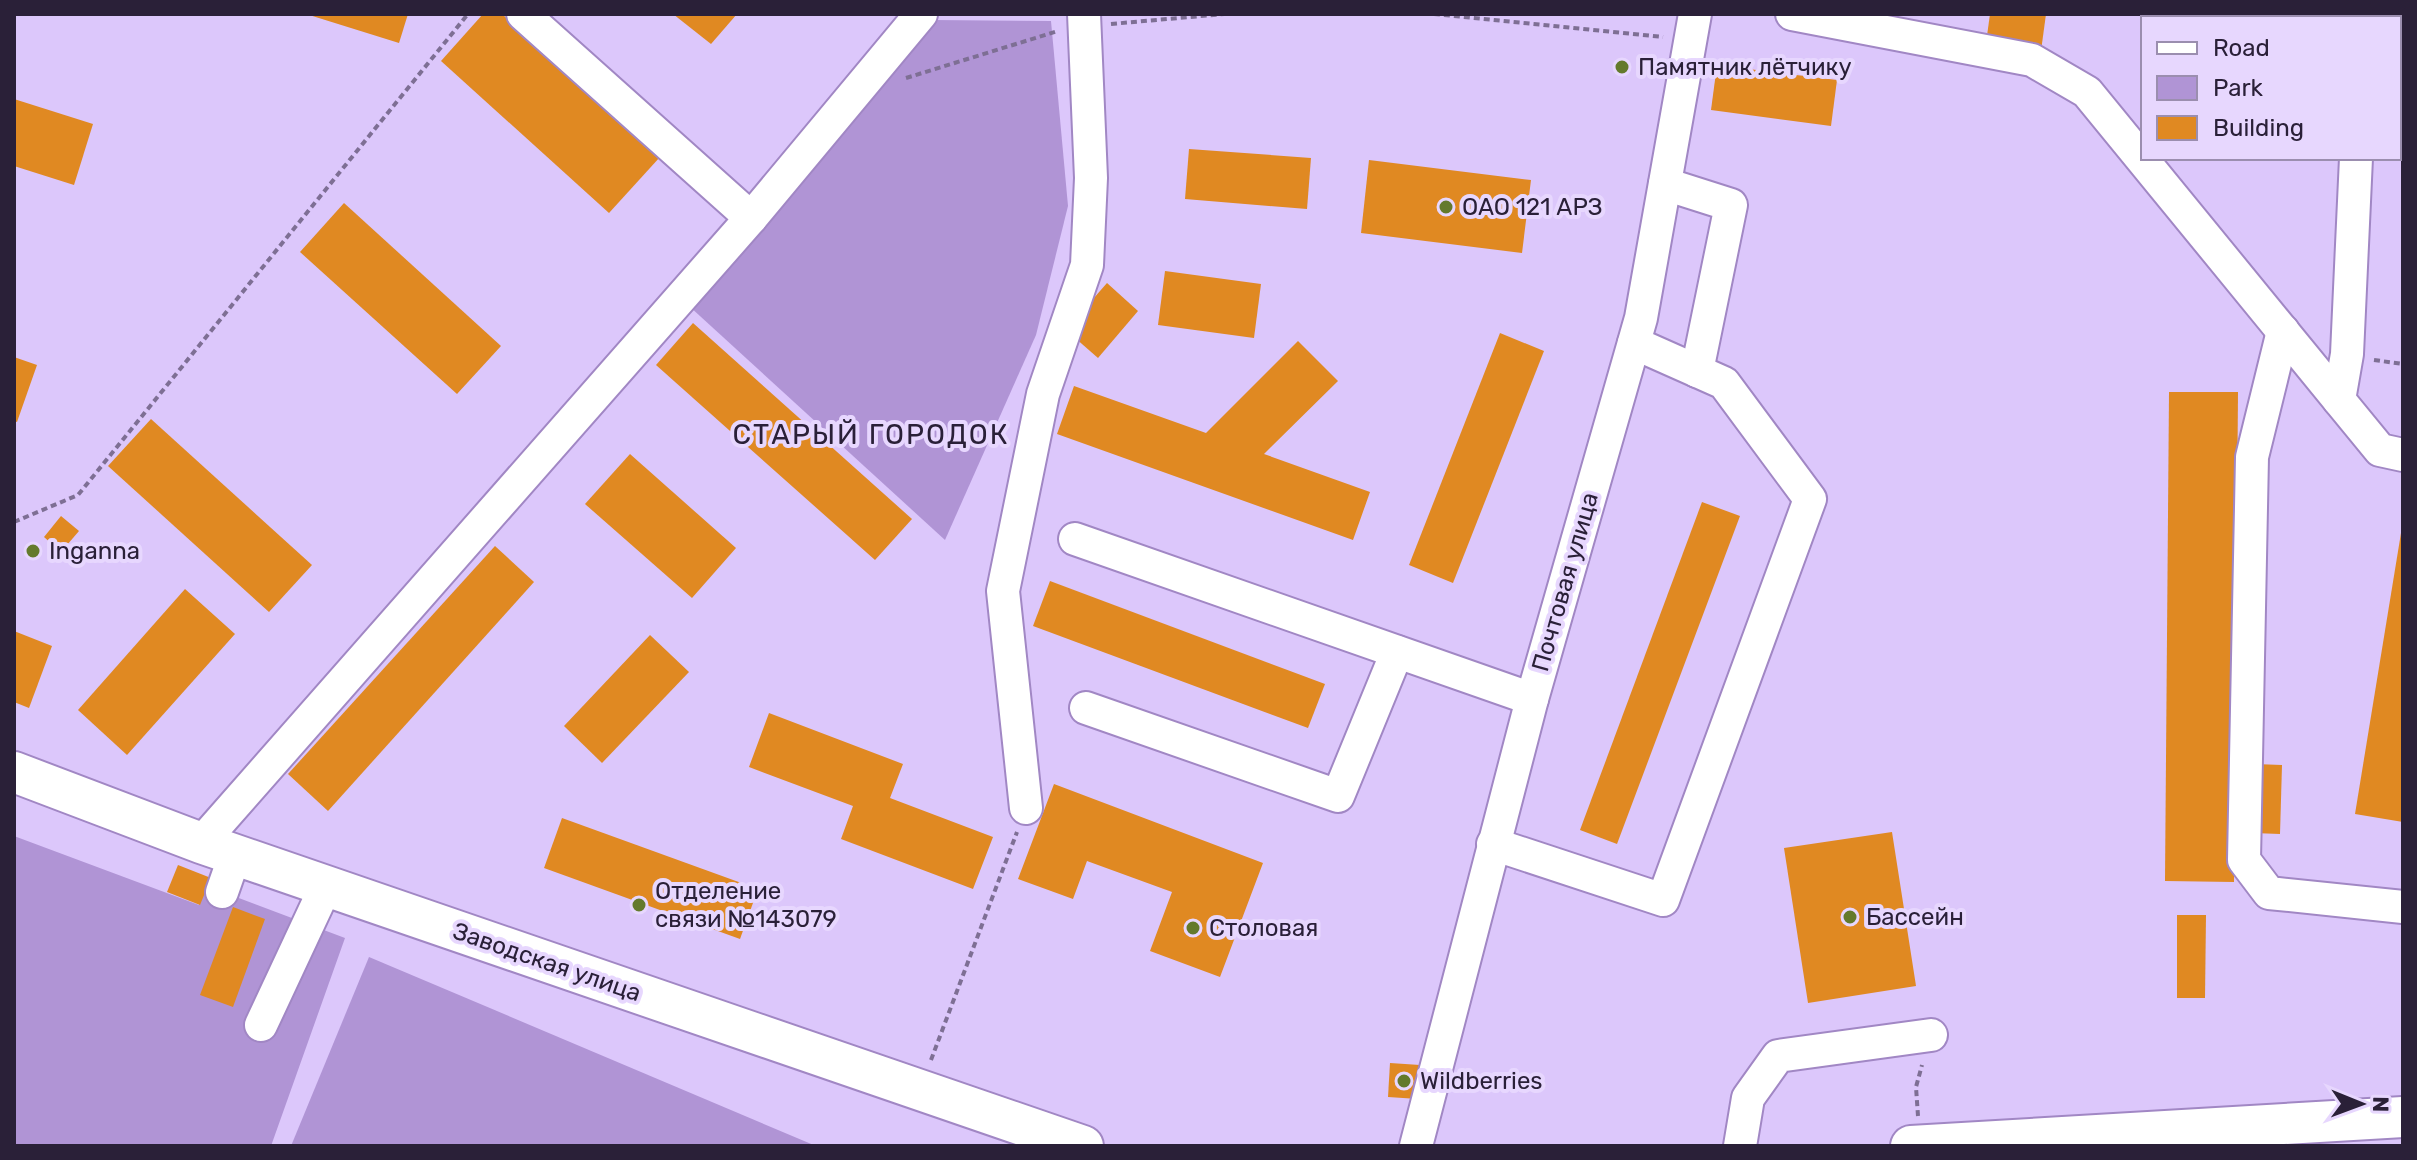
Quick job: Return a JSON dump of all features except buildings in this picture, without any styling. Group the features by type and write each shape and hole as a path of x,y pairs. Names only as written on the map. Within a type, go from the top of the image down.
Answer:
{"main road":[{"name":"Заводская улица","path":"14,772 218,849 1083,1146"},
{"path":"1911,1146 2403,1117"}],"street":[{"path":"523,14 751,218"},
{"path":"222,892 218,849 921,14"},
{"path":"1792,14 2032,60 2087,92 2141,158"},
{"path":"1026,808 1003,591 1043,394 1087,265 1091,178 1084,20"},
{"name":"Почтовая улица","path":"1416,1146 1532,699 1641,318 1693,27"},
{"path":"2143,160 2380,450 2403,455"},
{"path":"2339,400 2347,354 2356,160"},
{"path":"1665,184 1731,205 1697,371"},
{"path":"2283,331 2252,457 2244,860 2269,893 2403,907"},
{"path":"1493,844 1663,900 1810,499 1724,383 1634,343"},
{"path":"1075,539 1532,699"},
{"path":"1086,708 1338,796 1397,652"},
{"path":"261,1025 326,886"},
{"path":"1740,1146 1748,1098 1778,1056 1931,1035"}],"path":[{"path":"14,522 78,495 468,14"},
{"path":"904,78 1052,33 1084,20 1224,14"},
{"path":"1434,14 1693,27"},
{"path":"920,1090 1026,808"},
{"path":"1920,1145 1916,1087 1931,1035"}],"green space":[{"path":"932,20 1051,21 1068,206 1036,335 945,540 689,306"},
{"path":"14,836 199,905 207,886 345,938 271,1146 14,1146"},
{"path":"369,957 816,1146 291,1146"}],"place":[{"name":"Памятник лётчику","path":"1622,67"},
{"name":"OAO 121 АРЗ","path":"1446,207"},
{"name":"Inganna","path":"33,551"},
{"name":"Отделение связи №143079","path":"639,905"},
{"name":"Бассейн","path":"1850,917"},
{"name":"Столовая","path":"1193,928"},
{"name":"Wildberries","path":"1404,1081"}],"district":[{"name":"СТАРЫЙ ГОРОДОК","path":"871,434"}]}
